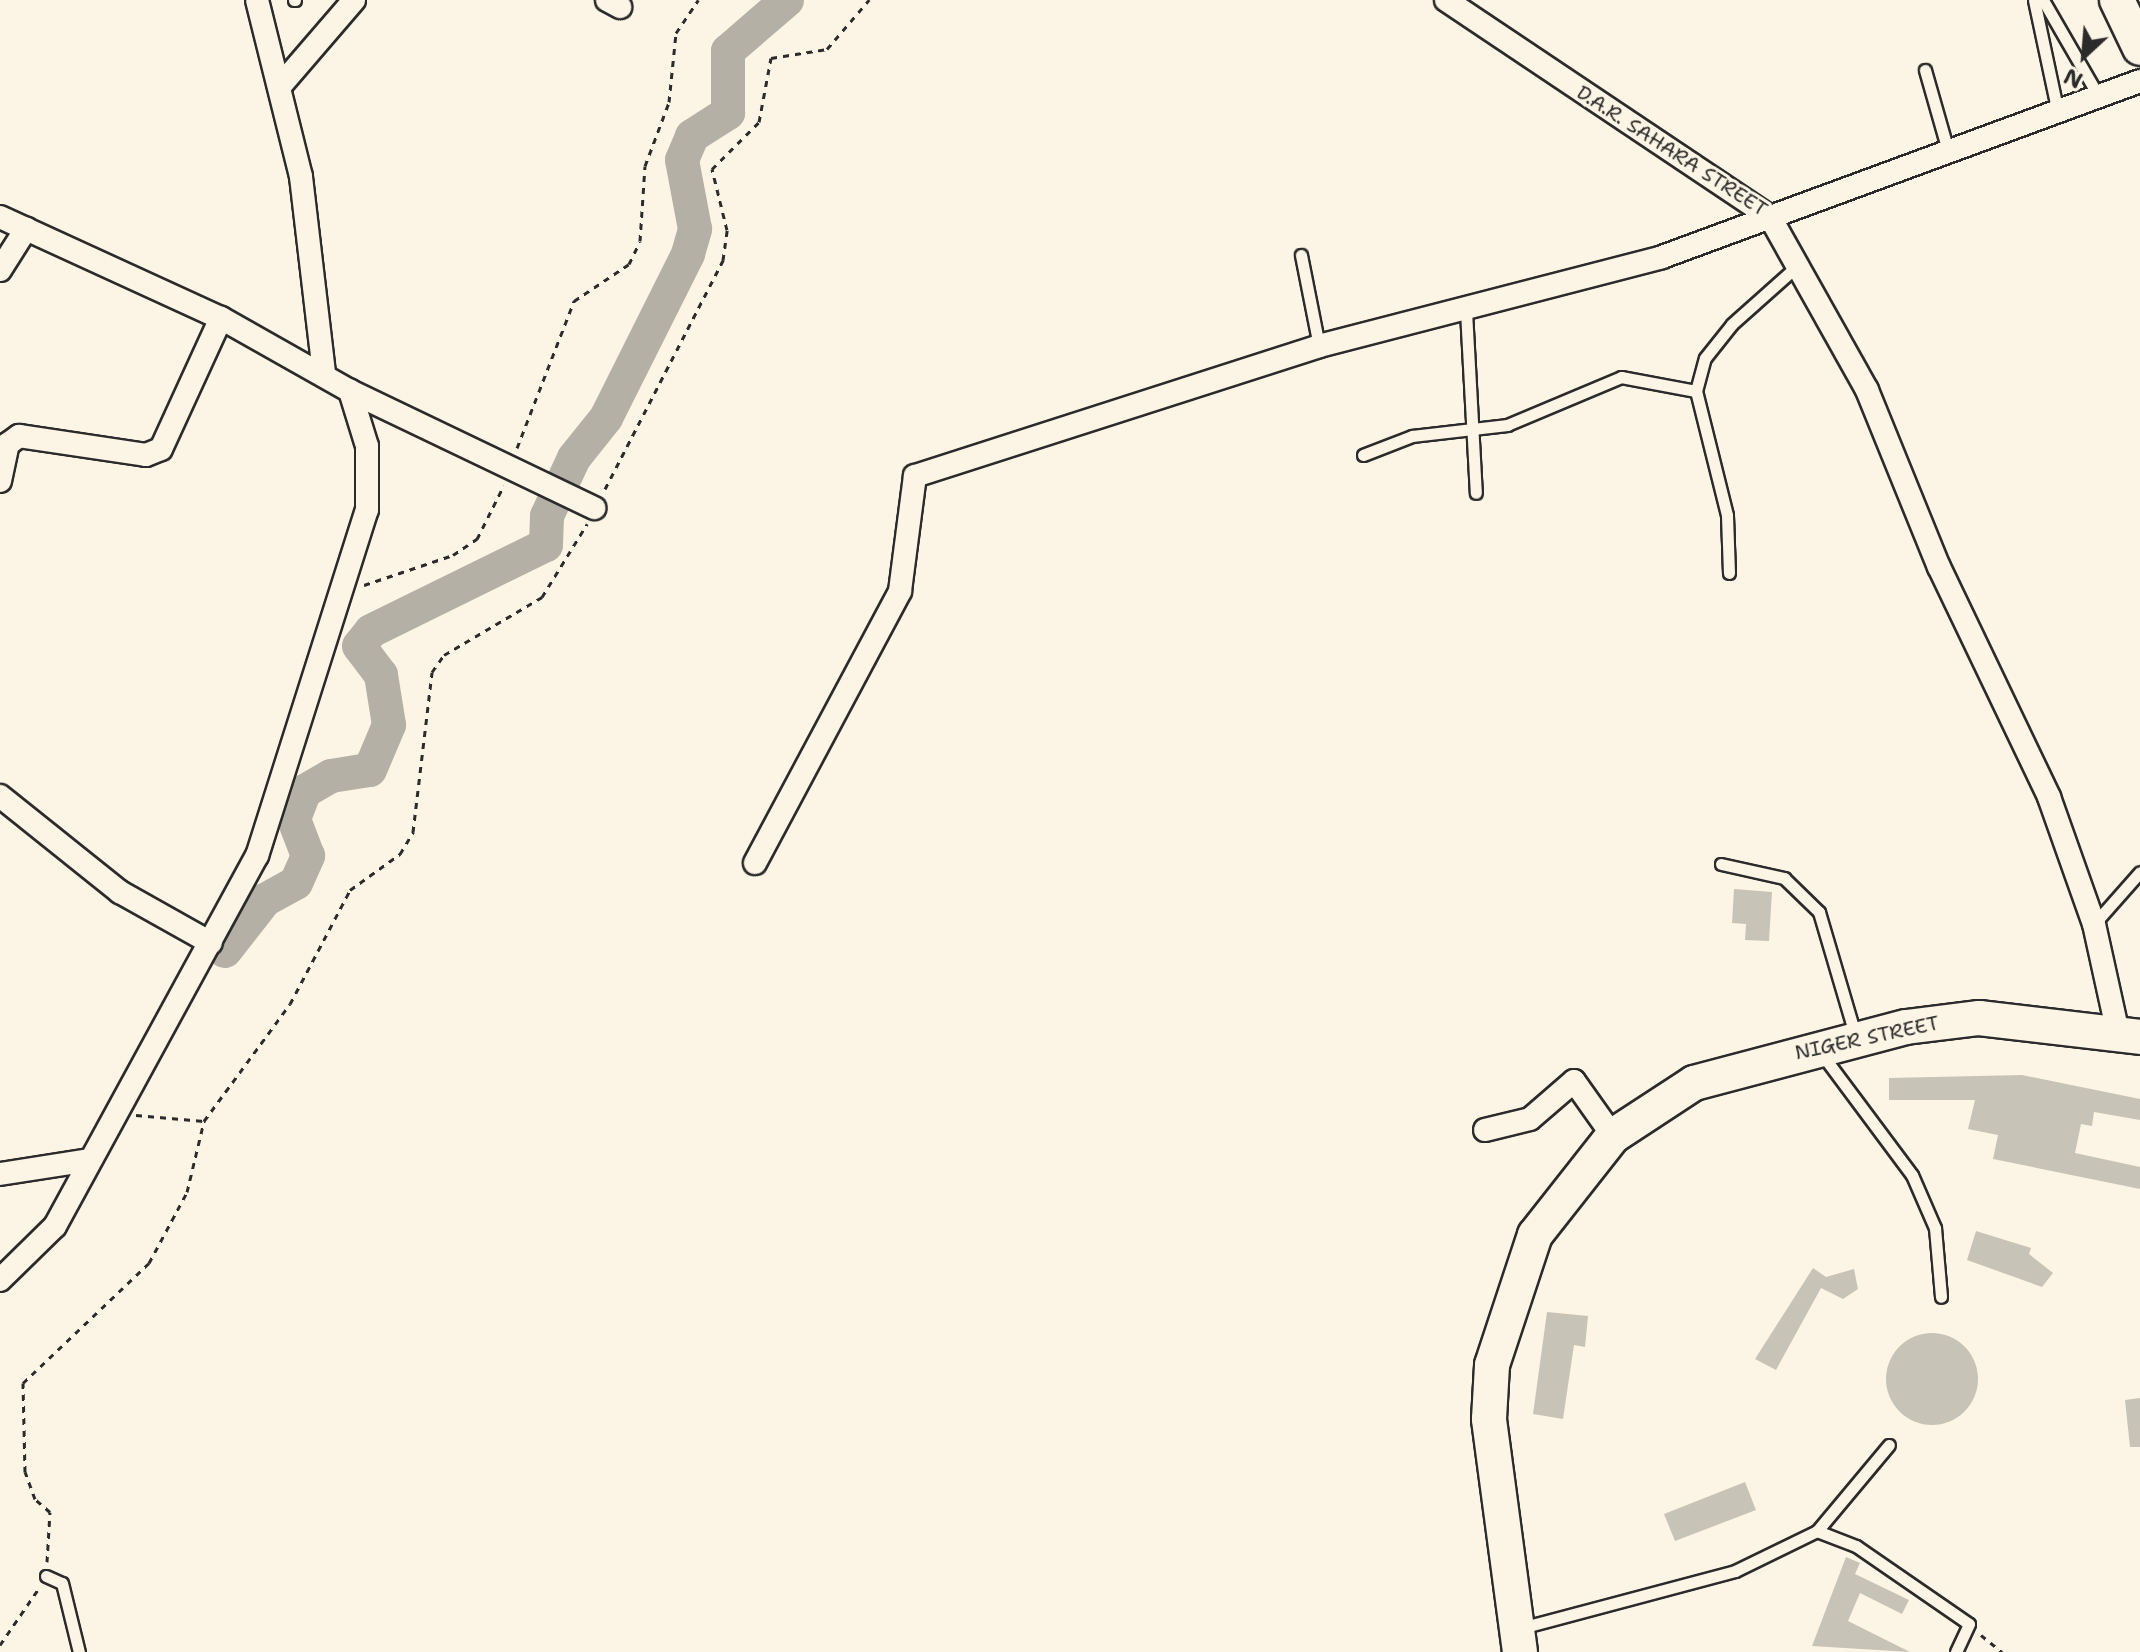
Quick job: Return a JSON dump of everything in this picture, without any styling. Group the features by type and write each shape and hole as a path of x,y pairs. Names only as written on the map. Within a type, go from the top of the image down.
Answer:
{"main road":[{"path":"2117,0 2140,48"},
{"name":"NIGER STREET","path":"1518,1640 1489,1419 1492,1365 1535,1235 1613,1136 1694,1083 1856,1038 1979,1018 2129,1035"}],"street":[{"path":"257,0 281,85 301,177 324,372"},
{"path":"281,85 354,0"},
{"name":"D.A.R. SAHARA STREET","path":"1446,0 1770,217 1949,156 2140,81"},
{"path":"0,217 221,318 324,372 350,391 594,508"},
{"path":"755,863 900,591 915,476 1319,346 1466,311 1662,257 1770,217 1867,390 1989,678 2049,797 2129,1035"},
{"path":"0,270 26,229"},
{"path":"0,481 8,444 19,436 146,455 161,449 221,318"},
{"path":"0,1280 55,1226 257,856 340,598 372,481 350,391"},
{"path":"0,796 120,892 211,943"},
{"path":"1485,1130 1530,1119 1574,1081 1613,1136"},
{"path":"0,1174 89,1160"}],"lane":[{"path":"2034,0 2058,114"},
{"path":"2043,0 2099,98"},
{"path":"1925,70 1949,156"},
{"path":"1301,255 1319,346"},
{"path":"1729,573 1727,515 1696,391 1705,358 1732,324 1796,267"},
{"path":"1466,311 1475,427 1476,493"},
{"path":"1363,455 1412,436 1507,425 1621,377 1696,391"},
{"path":"1721,864 1784,878 1819,912 1856,1038"},
{"path":"2094,924 2140,872"},
{"path":"1818,1048 1912,1175 1935,1228 1941,1297"},
{"path":"1518,1640 1735,1571 1817,1531 1889,1445"},
{"path":"1817,1531 1856,1546 1969,1624 1956,1652"},
{"path":"46,1576 62,1583 79,1652"}],"path":[{"path":"340,598 477,539 512,470 521,423 552,366 574,301 629,264 640,241 645,166 669,102 676,33 698,0"},
{"path":"0,1645 17,1612 46,1576 50,1512 35,1499 25,1472 23,1383 149,1263 187,1192 204,1121 290,1004 350,890 400,854 413,832 432,672 444,655 542,597 594,508 723,260 727,230 712,169 759,122 771,58 827,49 869,0"},
{"path":"137,1115 204,1121"},
{"path":"1969,1624 2002,1652"}],"building":[{"path":"1734,889 1772,892 1769,941 1745,940 1746,924 1732,923"},
{"path":"2022,1075 2140,1099 2140,1120 2094,1112 2092,1126 2081,1124 2075,1153 2140,1167 2140,1189 1993,1159 1998,1135 1968,1129 1975,1100 1889,1100 1889,1078"},
{"path":"1976,1231 2031,1248 2029,1254 2053,1273 2042,1287 1967,1260"},
{"path":"1813,1268 1826,1277 1854,1269 1858,1289 1843,1299 1821,1288 1776,1370 1755,1359"},
{"path":"1547,1312 1588,1316 1585,1347 1574,1345 1563,1419 1533,1414"},
{"path":"1932,1333 1950,1336 1965,1346 1975,1361 1978,1379 1975,1397 1965,1412 1950,1422 1932,1425 1914,1422 1899,1412 1889,1397 1886,1379 1889,1361 1899,1346 1914,1336"},
{"path":"2140,1398 2140,1447 2130,1447 2125,1400"},
{"path":"1745,1482 1756,1510 1675,1541 1664,1514"},
{"path":"1846,1557 1860,1563 1855,1574 1909,1600 1902,1614 1860,1593 1848,1621 1910,1652 1812,1646"}],"waterway":[{"path":"225,951 265,900 296,883 308,856 294,819 305,791 331,776 370,770 389,725 381,675 359,646 371,631 546,545 547,516 574,458 606,418 688,254 695,229 682,160 692,136 728,113 728,51 787,0"}]}
